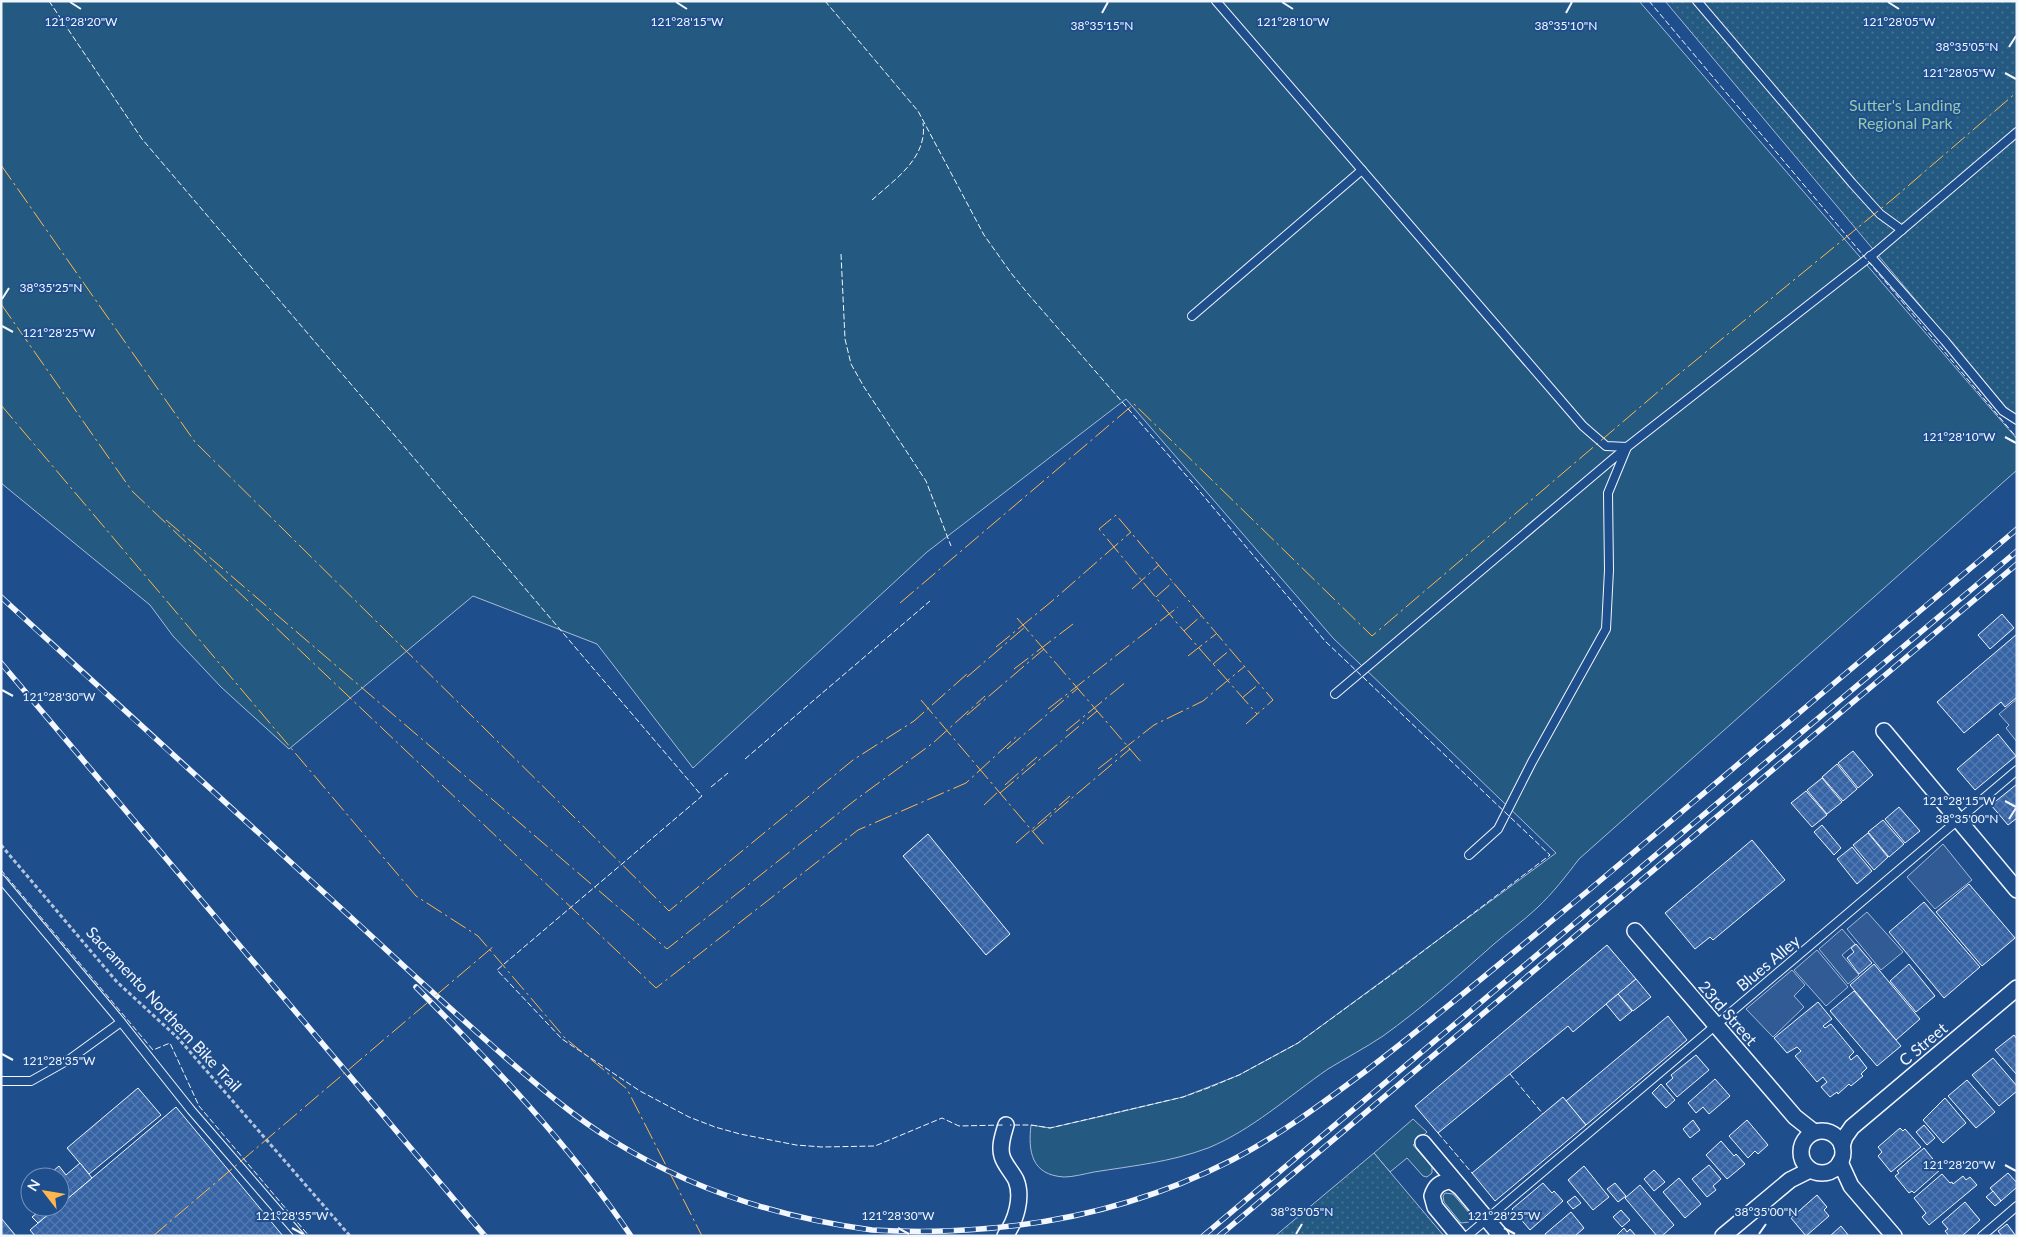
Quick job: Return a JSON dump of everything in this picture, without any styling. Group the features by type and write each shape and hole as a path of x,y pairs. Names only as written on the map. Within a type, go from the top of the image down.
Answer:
{"street":[{"path":"1884,732 2017,890"},
{"name":"23rd Street","path":"1636,931 1794,1117 1808,1137"},
{"name":"C Street","path":"1842,1146 1845,1137 1852,1127 2017,988"},
{"path":"1005,1236 1014,1218 1018,1192 1016,1180 1002,1156 1001,1138 1006,1125"},
{"name":"C Street","path":"1830,1132 1843,1131 1852,1127"},
{"path":"1820,1131 1830,1132 1836,1136 1842,1146 1842,1157 1837,1167 1821,1173 1806,1164 1800,1153 1808,1137 1820,1131"},
{"path":"1423,1143 1501,1236"},
{"path":"1840,1162 1851,1186 1894,1236"},
{"path":"1723,1236 1790,1180 1806,1164"},
{"path":"1827,1172 1851,1186"},
{"path":"1459,1236 1435,1207 1432,1196 1436,1186 1441,1183 1452,1181 1460,1187"}],"lane":[{"path":"1216,1 1583,426 1606,446 1627,447"},
{"path":"1697,1 1852,183 1880,214 1902,230"},
{"path":"1335,694 1627,447 1870,256 2017,132"},
{"path":"1192,316 1362,170"},
{"path":"1870,256 1945,341 2003,411 2017,420"},
{"path":"1469,855 1498,829 1532,762 1606,629 1608,494 1627,447"},
{"name":"Blues Alley","path":"1467,1236 2017,770"},
{"path":"1,879 121,1022 191,1110 300,1236"},
{"path":"1,1081 11,1083 31,1081 70,1059 121,1022"},
{"path":"1982,1236 2017,1206"}],"path":[{"name":"Sacramento Northern Bike Trail","path":"1,844 117,982 173,1032 350,1236"}],"green space":[{"path":"1,1 1639,1 2017,439 2017,470 1579,859 1532,913 1426,1003 1383,1036 1328,1069 1240,1132 1208,1148 1180,1157 1151,1163 1064,1177 1053,1175 1044,1172 1034,1160 1030,1144 1031,1125 1050,1128 1183,1097 1239,1075 1298,1043 1556,853 1333,638 1126,399 927,552 693,768 597,644 473,596 289,749 221,687 173,636 150,605 1,483"},
{"name":"Sutter's Landing Regional Park","path":"1665,1 2017,1 2017,421"},
{"path":"1413,1119 1427,1132 1413,1145 1432,1167 1432,1173 1427,1177 1423,1176 1407,1158 1390,1172 1374,1153"},
{"path":"1374,1153 1444,1236 1275,1236"},
{"path":"1445,1193 1453,1194 1470,1214 1469,1222 1461,1223 1444,1202 1443,1196"}],"shaded area":[{"path":"2017,699 2017,742 2006,728 2009,725 1999,714"},
{"path":"1943,844 1972,880 1935,909 1907,877"},
{"path":"1867,912 1903,952 1881,970 1847,929"},
{"path":"1842,929 1855,944 1842,955 1859,975 1848,984 1819,949"},
{"path":"1817,950 1848,987 1826,1006 1794,970"},
{"path":"1792,970 1805,985 1794,996 1804,1007 1773,1037 1746,1009"}],"building":[{"path":"2002,614 2014,628 1990,649 1978,635"},
{"path":"2017,634 2017,697 2005,707 2001,702 1964,733 1937,702"},
{"path":"1998,734 2016,756 1975,790 1957,769"},
{"path":"1853,751 1873,775 1858,788 1838,763"},
{"path":"1837,764 1857,789 1843,801 1822,777"},
{"path":"1822,778 1842,802 1827,814 1807,790"},
{"path":"2017,784 2017,818 2008,825 1991,805"},
{"path":"1806,791 1827,815 1812,827 1791,803"},
{"path":"1899,807 1920,831 1905,843 1885,819"},
{"path":"1883,820 1904,844 1889,857 1868,832"},
{"path":"1822,825 1841,848 1834,855 1814,832"},
{"path":"1868,833 1888,857 1874,870 1853,845"},
{"path":"928,834 1010,934 986,955 903,856"},
{"path":"1752,840 1785,880 1713,940 1710,937 1695,949 1665,913"},
{"path":"1852,847 1872,871 1857,884 1837,859"},
{"path":"1969,884 2015,938 1982,966 1936,912"},
{"path":"1924,902 1980,967 1944,998 1889,932"},
{"path":"1856,944 1872,963 1859,974 1847,958 1854,952 1851,948"},
{"path":"1607,945 1636,979 1573,1032 1568,1026 1438,1133 1415,1106"},
{"path":"1874,964 1920,1019 1896,1040 1850,985"},
{"path":"1909,964 1935,996 1916,1012 1890,981"},
{"path":"1636,979 1651,997 1633,1011 1618,994"},
{"path":"1854,991 1901,1046 1877,1066 1830,1011"},
{"path":"1618,994 1632,1011 1620,1021 1606,1004"},
{"path":"1818,1002 1832,1019 1823,1026 1825,1028 1831,1024 1854,1052 1849,1057 1851,1060 1857,1055 1867,1068 1861,1074 1863,1076 1851,1086 1849,1084 1838,1094 1837,1092 1830,1097 1821,1087 1827,1082 1823,1077 1817,1082 1795,1056 1801,1051 1797,1047 1787,1053 1774,1038"},
{"path":"1668,1016 1687,1040 1586,1125 1566,1101"},
{"path":"2014,1035 2017,1039 2017,1075 1995,1050"},
{"path":"1696,1055 1709,1070 1677,1097 1666,1084 1673,1078 1671,1075"},
{"path":"1993,1058 2017,1086 2017,1091 1999,1106 1972,1075"},
{"path":"1715,1079 1730,1096 1709,1114 1703,1107 1696,1113 1688,1103"},
{"path":"1967,1080 1995,1112 1976,1128 1948,1096"},
{"path":"1661,1084 1675,1100 1666,1108 1652,1093"},
{"path":"138,1088 161,1115 89,1174 67,1148"},
{"path":"1563,1097 1586,1125 1495,1201 1472,1173"},
{"path":"1945,1098 1966,1123 1943,1143 1923,1120"},
{"path":"176,1107 283,1236 35,1236 30,1230 45,1217 70,1217 70,1197"},
{"path":"1693,1120 1700,1130 1690,1138 1683,1129"},
{"path":"1747,1120 1768,1145 1758,1154 1755,1151 1748,1158 1729,1136"},
{"path":"1924,1125 1935,1138 1927,1145 1916,1132"},
{"path":"1900,1128 1903,1131 1905,1129 1921,1147 1891,1172 1878,1156 1882,1152 1878,1147"},
{"path":"1721,1141 1734,1156 1736,1154 1745,1164 1727,1179 1706,1155"},
{"path":"1924,1148 1941,1169 1914,1193 1912,1191 1909,1193 1895,1176 1899,1173 1897,1171"},
{"path":"80,1163 92,1178 70,1197 70,1172"},
{"path":"1709,1165 1721,1179 1713,1186 1716,1190 1707,1197 1692,1179"},
{"path":"1584,1166 1609,1197 1593,1210 1568,1180"},
{"path":"1654,1170 1665,1182 1654,1191 1644,1179"},
{"path":"2008,1173 2017,1183 2017,1187 2001,1201 1990,1188"},
{"path":"1942,1174 1953,1184 1963,1176 1966,1180 1970,1177 1977,1185 1929,1225 1922,1217 1926,1213 1914,1198"},
{"path":"1679,1178 1701,1204 1685,1218 1663,1192"},
{"path":"1543,1183 1563,1201 1530,1230 1512,1209"},
{"path":"1615,1183 1626,1196 1618,1202 1607,1189"},
{"path":"1640,1185 1674,1225 1662,1236 1657,1236 1625,1198"},
{"path":"1993,1191 2001,1201 1995,1206 1986,1197"},
{"path":"1817,1195 1827,1207 1824,1210 1829,1216 1806,1236 1791,1218"},
{"path":"1575,1196 1581,1203 1573,1209 1567,1202"},
{"path":"1965,1202 1980,1220 1962,1236 1949,1236 1945,1231 1948,1229 1942,1222"},
{"path":"1621,1210 1630,1220 1622,1227 1613,1217"},
{"path":"1571,1212 1584,1228 1575,1236 1546,1236 1545,1234"},
{"path":"32,1217 45,1217 38,1223"},
{"path":"1,1218 16,1236 1,1236"},
{"path":"2007,1224 2016,1236 2002,1236 1998,1231"},
{"path":"1841,1226 1849,1236 1830,1236"},
{"path":"1624,1228 1627,1232 1630,1229 1636,1236 1616,1236"}],"railway":[{"path":"1,597 497,1050 540,1087 599,1132 675,1174 707,1188 771,1210 838,1225 872,1230 965,1230 1012,1226 1057,1219 1102,1209 1146,1196 1190,1180 1232,1160 1284,1129 1367,1070 1479,981 2017,529"},
{"path":"1203,1236 2017,551"},
{"path":"1219,1236 2017,564"},
{"path":"1,663 485,1236"},
{"path":"416,987 502,1076 556,1137 631,1236"}],"fence":[{"path":"49,1 142,139 702,796 497,970 562,1039 640,1091 689,1117 715,1127 796,1145 822,1147 875,1146 942,1118 959,1126 1003,1125"},
{"path":"825,1 918,111 984,235 1029,295 1191,481 1325,641 1550,855 1298,1043 1239,1075 1183,1097 1050,1128 1031,1125 1010,1125"},
{"path":"1649,1 2017,438"},
{"path":"872,200 899,176 915,157 923,136 923,123"},
{"path":"841,254 845,339 851,364 926,481 951,546"},
{"path":"745,759 930,601"},
{"path":"711,787 728,773"},
{"path":"1,870 153,1050 170,1043 199,1106 309,1236"},
{"path":"1510,1074 1543,1114"},
{"path":"1438,1133 1472,1173"}],"power":[{"path":"900,603 1134,404 1372,636 1673,379 1894,198 2017,92"},
{"path":"1,165 195,442 669,911 853,760 914,721 967,674"},
{"path":"1,304 132,491 656,988 858,830 966,783 1018,735"},
{"path":"1,405 416,896 478,936 565,1038 627,1089 702,1236"},
{"path":"1246,724 1273,700 1116,515 1099,529 1177,623 1257,714"},
{"path":"166,520 667,949 854,801 933,743 985,696"},
{"path":"996,647 1131,532"},
{"path":"1132,589 1159,565"},
{"path":"1156,597 1173,582"},
{"path":"1048,709 1178,607"},
{"path":"1184,631 1201,616"},
{"path":"1017,618 1142,763"},
{"path":"1014,669 1073,624"},
{"path":"967,677 1025,627"},
{"path":"1188,656 1216,634"},
{"path":"967,715 1044,649"},
{"path":"1213,664 1230,650"},
{"path":"1098,769 1154,725 1203,701 1245,666"},
{"path":"1066,731 1126,682"},
{"path":"1242,698 1259,684"},
{"path":"1007,749 1078,688"},
{"path":"921,700 1045,846"},
{"path":"1000,793 1097,711"},
{"path":"1033,831 1130,749"},
{"path":"1005,785 1037,757"},
{"path":"984,805 1000,790"},
{"path":"1016,843 1070,796"},
{"path":"153,1236 494,946"}]}
